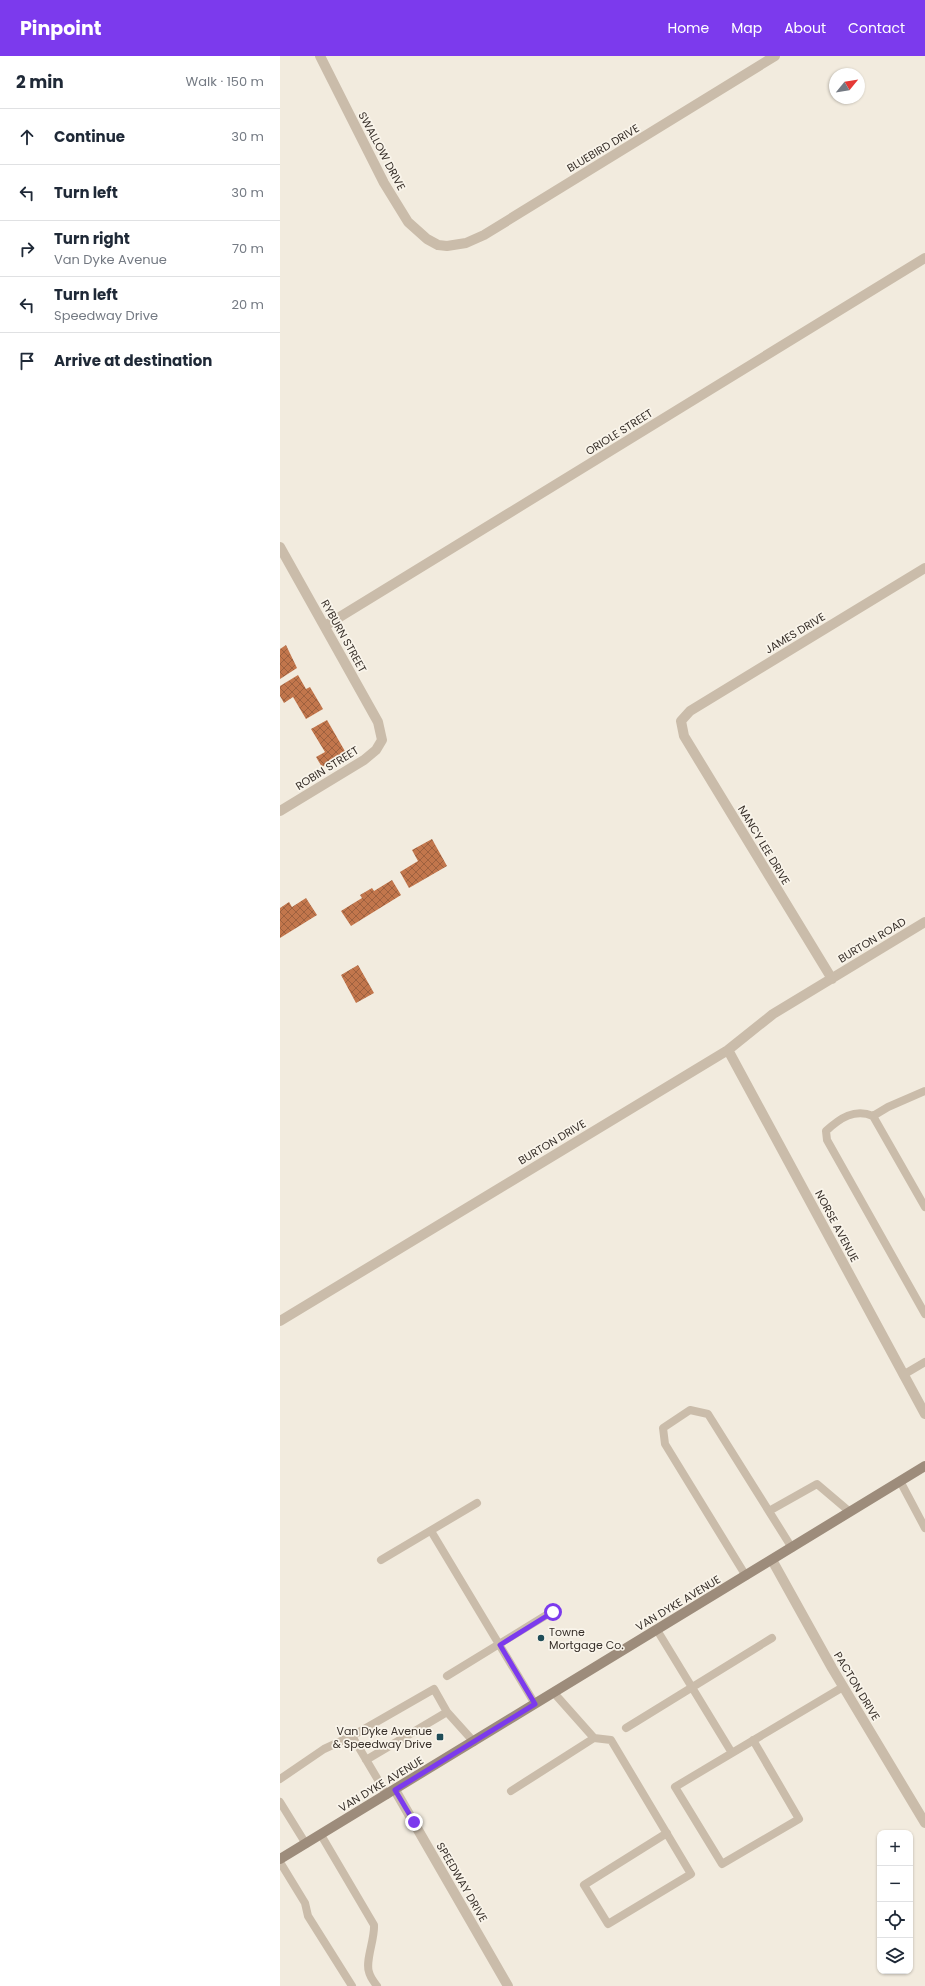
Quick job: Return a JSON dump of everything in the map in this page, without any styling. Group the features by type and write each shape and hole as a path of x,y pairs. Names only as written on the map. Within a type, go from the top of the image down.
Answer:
{"main road":[{"name":"VAN DYKE AVENUE","path":"280,1861 925,1466"}],"street":[{"name":"SWALLOW DRIVE","path":"320,56 384,183 408,222 427,239 438,245"},
{"name":"BLUEBIRD DRIVE","path":"438,245 447,246 466,243 484,235 775,56"},
{"name":"ORIOLE STREET","path":"325,626 925,258"},
{"name":"RYBURN STREET","path":"280,547 378,722 382,740"},
{"name":"JAMES DRIVE","path":"682,721 690,711 925,568"},
{"name":"NANCY LEE DRIVE","path":"682,721 684,736 832,979"},
{"name":"ROBIN STREET","path":"280,811 364,760 376,750 382,740"},
{"name":"BURTON ROAD","path":"832,979 925,922"},
{"name":"BURTON DRIVE","path":"280,1321 728,1050 773,1014 832,979"},
{"name":"NORSE AVENUE","path":"728,1050 925,1414"},
{"name":"PACTON DRIVE","path":"772,1560 843,1687 925,1823"},
{"name":"SPEEDWAY DRIVE","path":"391,1793 508,1986"}],"lane":[{"path":"873,1116 888,1107 925,1091"},
{"path":"925,1207 873,1116 864,1112 853,1113 832,1125 826,1131 827,1140 925,1314"},
{"path":"903,1375 925,1362"},
{"path":"746,1576 666,1444 663,1428 690,1410 708,1414 792,1548"},
{"path":"900,1481 925,1528"},
{"path":"769,1511 817,1484 850,1512"},
{"path":"381,1560 477,1503"},
{"path":"431,1531 535,1704"},
{"path":"447,1676 553,1612"},
{"path":"657,1630 732,1753"},
{"path":"626,1728 772,1638"},
{"path":"753,1740 799,1819 722,1864 675,1787 753,1740 843,1687"},
{"path":"280,1779 324,1749 352,1736 434,1689 447,1712 474,1742"},
{"path":"554,1693 594,1738"},
{"path":"366,1760 447,1712"},
{"path":"352,1736 366,1760 391,1793"},
{"path":"511,1791 594,1738 611,1740 667,1834 690,1874 608,1924 584,1885 667,1834"},
{"path":"280,1802 306,1844"},
{"path":"321,1835 374,1925 375,1935 368,1972 377,1986"},
{"path":"280,1861 305,1903 308,1916 352,1986"}],"building":[{"path":"286,645 297,668 280,679 280,649"},
{"path":"298,675 306,689 310,687 323,709 306,719 293,697 284,703 280,696 280,686"},
{"path":"327,720 346,753 322,767 316,757 325,752 311,729"},
{"path":"432,839 447,866 409,888 400,872 418,861 412,850"},
{"path":"392,880 401,895 351,926 341,911 362,898 360,895 372,888 374,891"},
{"path":"306,898 317,915 280,938 280,908 289,902 292,907"},
{"path":"358,965 374,993 356,1003 341,975"}],"place":[{"name":"Towne Mortgage Co.","path":"541,1638"},
{"name":"Van Dyke Avenue & Speedway Drive","path":"440,1737"}],"route":[{"path":"414,1822 395,1790 535,1704 500,1645 553,1612"}]}
